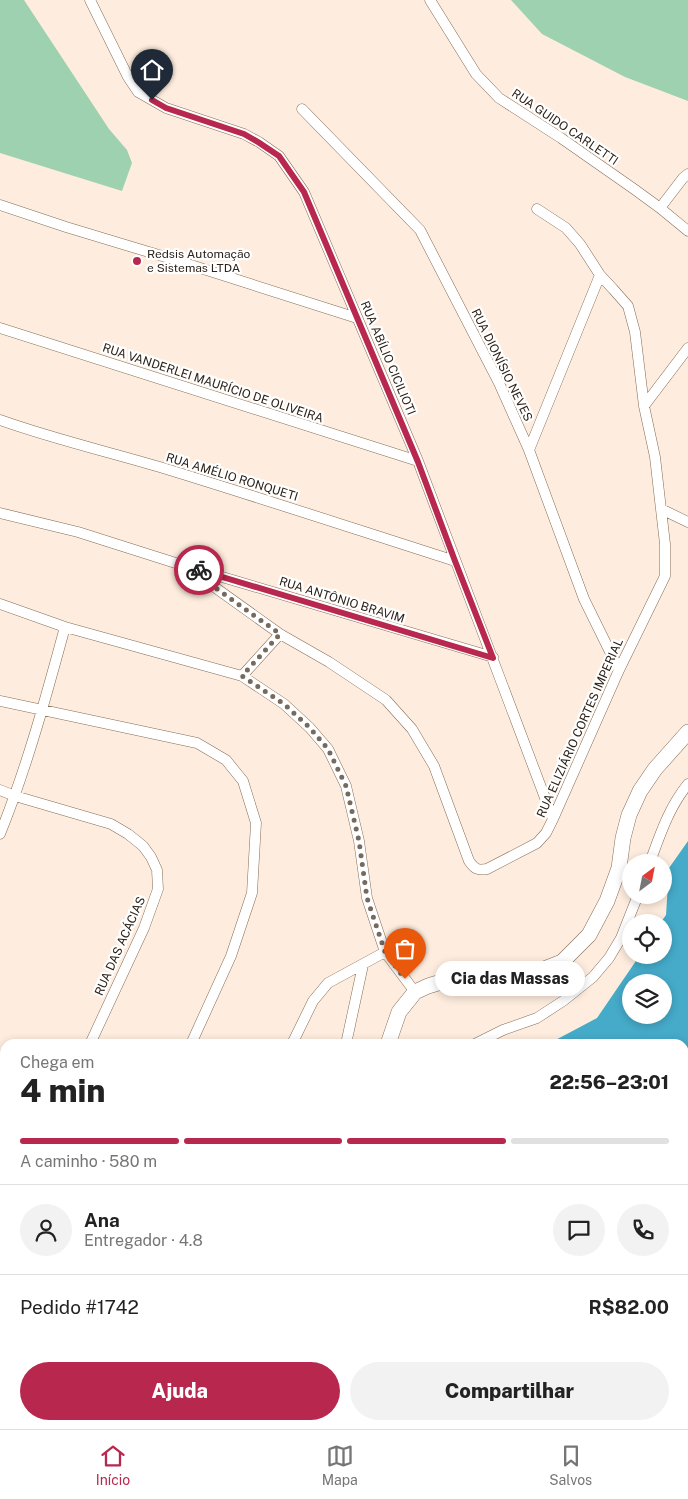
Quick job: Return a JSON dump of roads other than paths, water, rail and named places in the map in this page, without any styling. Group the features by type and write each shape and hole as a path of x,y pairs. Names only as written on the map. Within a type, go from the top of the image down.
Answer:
{"main road":[{"path":"390,1039 399,1012 415,992 451,979 500,977 530,972 562,962 589,935 606,901 619,868 628,815 640,791 655,769 688,732"}],"street":[{"name":"RUA ABÍLIO CICILIOTI","path":"90,0 128,78 138,92 166,108 244,134 279,156 304,192 418,462 553,819"},
{"name":"RUA GUIDO CARLETTI","path":"430,0 476,74 499,98 561,138 660,208 688,231"},
{"name":"RUA DIONÍSIO NEVES","path":"302,109 420,230 495,376 529,450 584,599 619,670"},
{"path":"660,208 688,174"},
{"path":"0,205 357,318"},
{"name":"RUA ELIZIÁRIO CORTES IMPERIAL","path":"185,566 280,634 329,662 386,700 412,729 434,766 469,861 475,868 480,870 486,869 537,843 546,833 553,819 619,670 664,576 665,544 655,457 644,406 635,332 628,306 600,275 580,244 566,228 537,208"},
{"path":"529,450 600,275"},
{"name":"RUA VANDERLEI MAURÍCIO DE OLIVEIRA","path":"0,328 418,462"},
{"path":"644,406 688,348"},
{"name":"RUA AMÉLIO RONQUETI","path":"0,420 32,432 116,454 221,486 455,561"},
{"path":"661,509 688,522"},
{"name":"RUA ANTÔNIO BRAVIM","path":"0,512 78,532 493,658"},
{"path":"0,604 65,627 242,676 284,704 310,728 328,749 346,786 359,841 367,898 385,952 415,992"},
{"path":"0,834 15,796 43,710 65,627"},
{"path":"242,676 280,634"},
{"path":"0,701 197,744 226,760 242,781 256,822 252,893 231,956 193,1039"},
{"path":"653,854 668,815 680,793 688,784"},
{"name":"RUA DAS ACÁCIAS","path":"0,790 111,824 143,846 157,870 158,890 144,928 92,1039"},
{"path":"485,1039 503,1030 537,1018 593,978 609,958 621,938 634,904"},
{"path":"294,1039 313,1001 328,983 385,952"},
{"path":"347,1039 362,964"}],"water":[{"path":"688,841 688,1039 557,1039 597,1018 622,981 622,1024 672,1024 672,974 627,974 634,964 672,964 672,914 666,914 667,904 672,904 672,864"}],"place":[{"name":"Redsis Automação e Sistemas LTDA","path":"137,261"},
{"name":"Cia das Massas","path":"405,979"}]}
